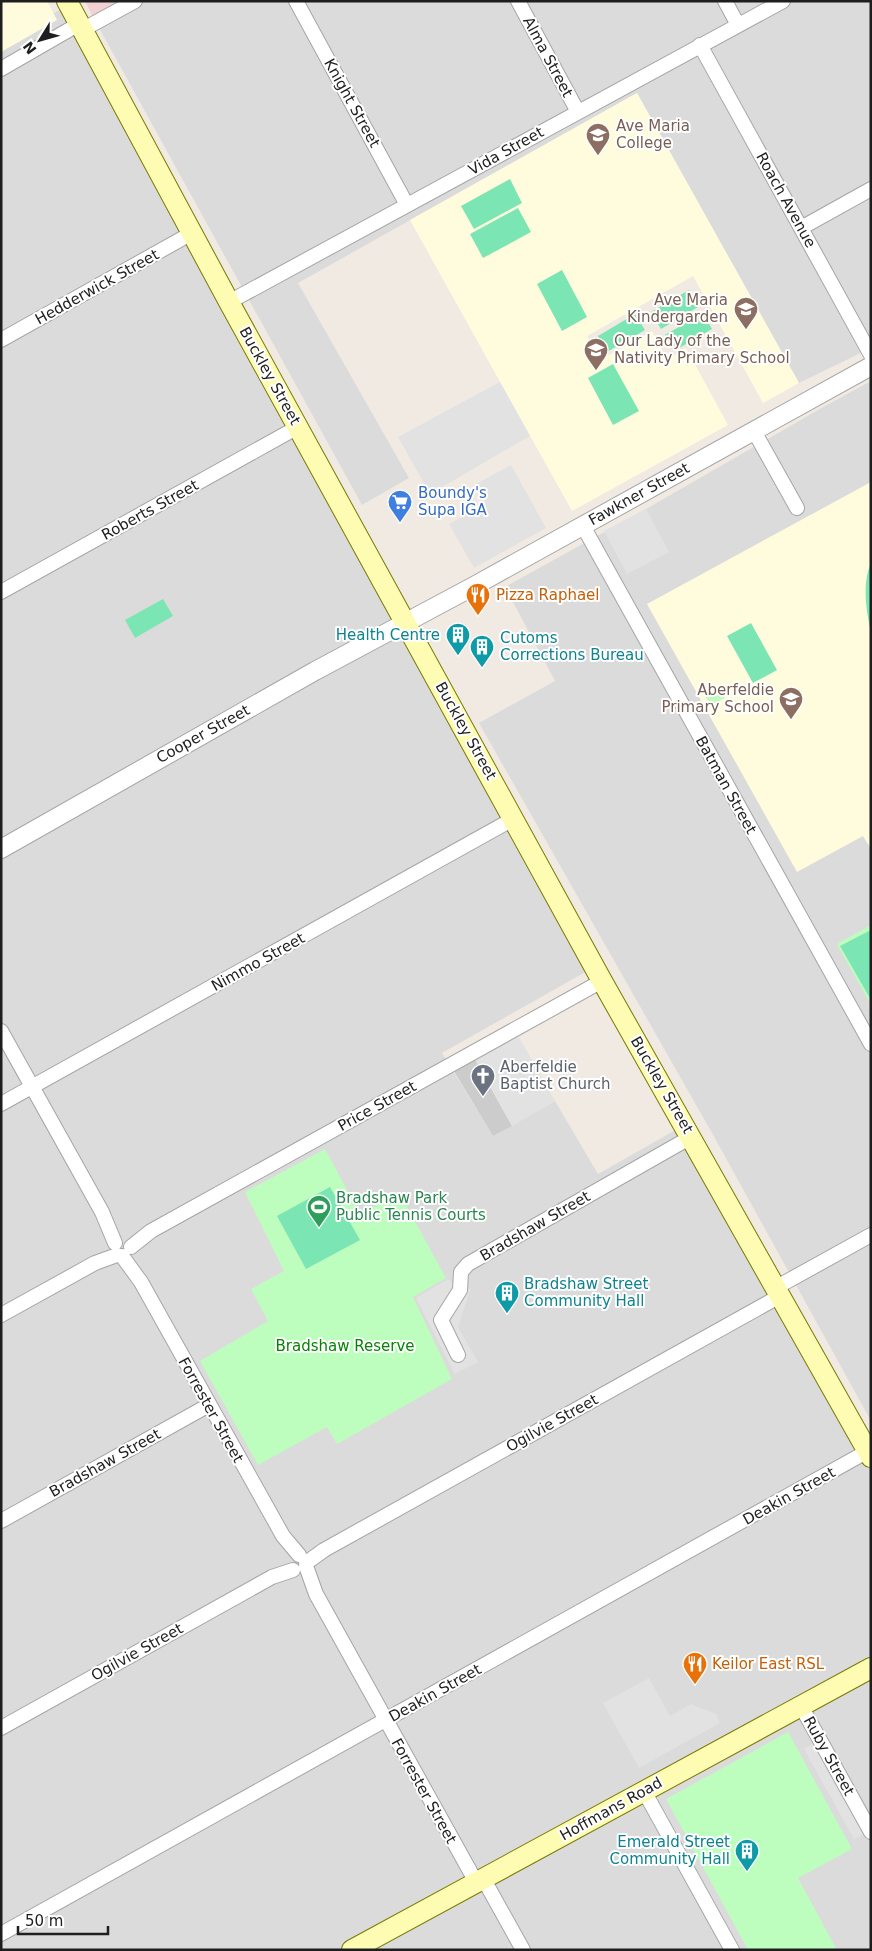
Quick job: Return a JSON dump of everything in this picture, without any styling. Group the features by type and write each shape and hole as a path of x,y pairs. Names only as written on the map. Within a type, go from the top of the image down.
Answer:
{"main road":[{"name":"Buckley Street","path":"67,1 229,302 602,981 869,1454"},
{"name":"Hoffmans Road","path":"352,1950 871,1668"}],"street":[{"path":"1,70 81,27 135,1"},
{"name":"Knight Street","path":"296,1 407,205"},
{"name":"Alma Street","path":"518,1 578,112"},
{"path":"725,1 738,25"},
{"name":"Vida Street","path":"229,302 783,1"},
{"name":"Roach Avenue","path":"700,45 871,355"},
{"path":"801,228 871,189"},
{"name":"Hedderwick Street","path":"1,340 192,234"},
{"name":"Fawkner Street","path":"407,623 871,366"},
{"name":"Roberts Street","path":"1,592 298,427"},
{"path":"754,430 797,508"},
{"name":"Batman Street","path":"582,526 871,1044"},
{"name":"Cooper Street","path":"1,849 316,671 407,623"},
{"name":"Nimmo Street","path":"1,1104 514,819"},
{"name":"Price Street","path":"1,1315 602,981"},
{"name":"Forrester Street","path":"1,1031 385,1721 479,1880 523,1950"},
{"name":"Bradshaw Street","path":"458,1355 441,1320 460,1290 461,1272 468,1264 691,1137"},
{"path":"778,1292 871,1234"},
{"name":"Ogilvie Street","path":"1,1728 297,1563 324,1550 778,1292"},
{"name":"Bradshaw Street","path":"1,1521 209,1405"},
{"name":"Deakin Street","path":"1,1934 869,1454"},
{"name":"Ruby Street","path":"801,1706 871,1832"},
{"path":"644,1791 732,1950"}],"shaded area":[{"path":"1,1 47,1 57,20 1,52"},
{"path":"85,1 121,1 93,17"},
{"path":"121,1 871,1 871,348 799,383 637,93 298,283 409,478 362,505 93,17"},
{"path":"64,7 589,970 442,1053 493,1136 555,1101 598,1174 679,1128 871,1471 871,1950 1,1950 1,45"},
{"path":"637,93 799,383 763,403 693,276 587,336 600,360 652,331 667,359 686,348 728,425 572,511 410,220"},
{"path":"871,381 871,1421 712,1133 479,723 555,681 505,587"},
{"path":"500,382 530,436 430,494 398,437"},
{"path":"511,465 546,528 474,568 449,524 486,504 476,484"},
{"name":"Aberfeldie Primary School","path":"871,482 871,849 863,836 797,872 647,604"},
{"path":"646,509 669,552 627,574 604,531"},
{"path":"515,1030 555,1101 512,1126 472,1054"},
{"name":"Aberfeldie Baptist Church","path":"472,1054 512,1126 493,1136 452,1068"},
{"path":"448,1279 460,1290 471,1288 458,1327 478,1362 455,1374 416,1298"},
{"path":"649,1678 670,1716 691,1704 716,1714 720,1723 639,1768 603,1703"},
{"path":"814,1743 864,1834 854,1839 804,1749"}],"green space":[{"path":"510,179 522,203 474,229 461,206"},
{"path":"518,208 531,232 483,258 470,234"},
{"path":"562,270 587,317 562,331 537,284"},
{"path":"689,290 698,307 661,329 651,312"},
{"path":"703,313 712,329 674,351 665,335"},
{"path":"635,314 645,330 607,352 598,336"},
{"path":"613,364 639,411 613,425 588,378"},
{"path":"871,563 871,632 866,606 866,579"},
{"path":"163,599 173,616 135,638 125,620"},
{"path":"751,623 777,670 753,683 727,636"},
{"path":"719,687 725,698 711,705 704,695"},
{"path":"871,925 871,1005 837,944"},
{"path":"871,930 871,1000 840,946"},
{"name":"Bradshaw Reserve","path":"325,1149 360,1214 400,1194 446,1278 413,1297 452,1379 337,1444 327,1427 258,1465 200,1361 268,1321 251,1289 284,1271 245,1192"},
{"name":"Bradshaw Park Public Tennis Courts","path":"330,1187 360,1240 306,1269 277,1216"},
{"path":"788,1732 852,1849 798,1878 837,1950 748,1950 666,1799"}],"place":[{"name":"Ave Maria College","path":"598,156"},
{"name":"Ave Maria Kindergarden","path":"746,330"},
{"name":"Our Lady of the Nativity Primary School","path":"596,371"},
{"name":"Boundy's Supa IGA","path":"400,523"},
{"name":"Pizza Raphael","path":"478,616"},
{"name":"Health Centre","path":"458,656"},
{"name":"Cutoms Corrections Bureau","path":"482,668"},
{"name":"Aberfeldie Primary School","path":"791,720"},
{"name":"Aberfeldie Baptist Church","path":"483,1097"},
{"name":"Bradshaw Park Public Tennis Courts","path":"319,1228"},
{"name":"Bradshaw Street Community Hall","path":"507,1314"},
{"name":"Keilor East RSL","path":"695,1685"},
{"name":"Emerald Street Community Hall","path":"747,1872"}]}
